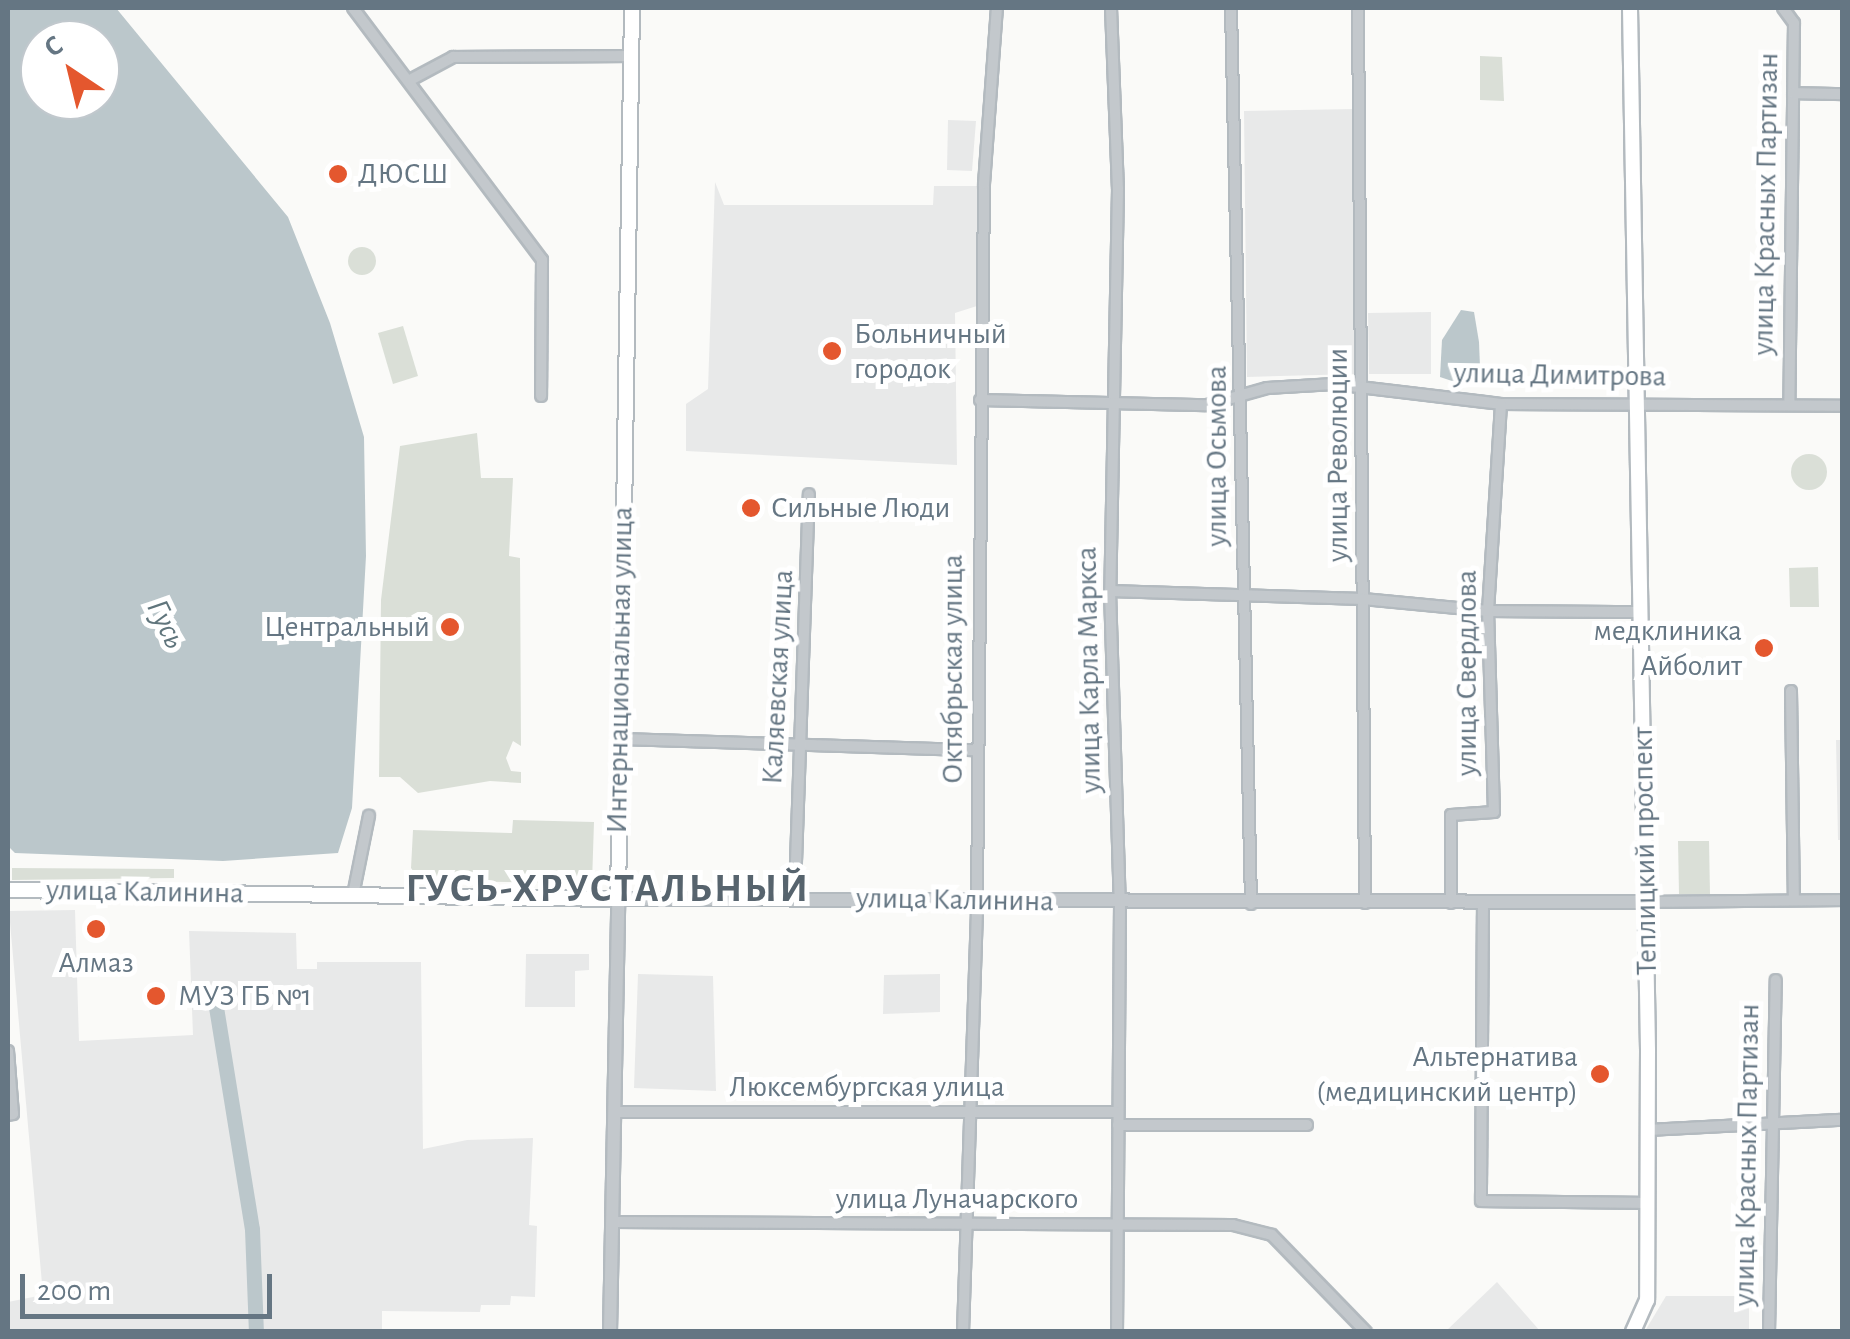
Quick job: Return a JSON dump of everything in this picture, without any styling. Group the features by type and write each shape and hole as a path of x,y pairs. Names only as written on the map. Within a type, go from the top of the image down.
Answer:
{"main road":[{"name":"Интернациональная улица","path":"618,898 632,8"},
{"name":"Теплицкий проспект","path":"1630,8 1648,1130 1647,1300 1634,1332"},
{"name":"улица Калинина","path":"8,890 618,898"}],"street":[{"path":"353,8 412,79 542,260 541,396"},
{"name":"Октябрьская улица","path":"963,1332 977,900 984,184 997,8"},
{"name":"улица Карла Маркса","path":"1111,8 1116,403 1110,591 1120,904 1117,1332"},
{"name":"улица Осьмова","path":"1231,8 1243,394 1242,595 1251,904"},
{"name":"улица Революции","path":"1358,8 1364,904"},
{"name":"улица Красных Партизан","path":"1783,8 1794,23 1788,405"},
{"path":"412,79 453,57 630,56"},
{"path":"1793,93 1842,94"},
{"name":"улица Димитрова","path":"980,400 1207,404 1243,394 1363,384 1501,404 1842,406"},
{"name":"улица Свердлова","path":"1451,903 1451,815 1494,812 1488,611 1501,404"},
{"name":"Каляевская улица","path":"796,862 809,494"},
{"path":"1110,591 1363,599 1488,611 1642,612"},
{"path":"1791,692 1794,900"},
{"path":"619,739 978,750"},
{"path":"353,895 369,816"},
{"name":"улица Калинина","path":"618,898 1120,904 1842,900"},
{"name":"Интернациональная улица","path":"610,1332 616,1222 618,898"},
{"path":"1483,903 1481,1200 1647,1203"},
{"name":"улица Красных Партизан","path":"1768,1332 1776,980"},
{"path":"8,1051 13,1114 8,1115"},
{"name":"Люксембургская улица","path":"618,1112 1116,1112"},
{"path":"1648,1130 1842,1120"},
{"path":"1118,1126 1307,1125"},
{"name":"улица Луначарского","path":"616,1222 1234,1226 1272,1235 1292,1251 1366,1332"}],"shaded area":[{"path":"1480,56 1502,57 1504,101 1480,100"},
{"path":"1355,109 1357,374 1247,377 1244,111"},
{"path":"948,120 976,121 972,171 947,170"},
{"name":"Больничный городок","path":"715,182 724,205 933,205 934,186 980,186 980,305 955,313 957,465 686,451 686,404 708,389"},
{"path":"362,247 372,251 376,261 372,271 362,275 352,271 348,261 352,251"},
{"path":"1431,312 1431,374 1369,374 1368,313"},
{"path":"403,326 418,376 393,384 378,333"},
{"name":"Центральный","path":"477,433 481,478 513,478 509,556 520,558 521,746 513,741 506,758 511,771 521,772 521,783 490,781 418,793 400,777 379,777 381,600 400,446"},
{"path":"1809,454 1822,459 1827,472 1822,485 1809,490 1796,485 1791,472 1796,459"},
{"path":"1818,567 1819,607 1790,607 1789,568"},
{"path":"1836,740 1842,740 1842,840 1838,840"},
{"path":"513,820 594,822 592,883 420,881 411,868 413,830 512,833"},
{"path":"1678,841 1709,841 1710,894 1679,894"},
{"path":"12,868 174,869 174,878 12,880"},
{"path":"75,910 79,1041 193,1035 189,931 296,933 297,969 317,969 317,962 421,962 423,1149 467,1140 533,1138 529,1225 537,1226 535,1297 511,1296 510,1305 481,1305 480,1312 382,1311 382,1331 8,1331 8,1302 43,1295 9,911"},
{"path":"526,954 589,954 589,970 575,971 575,1007 525,1007"},
{"path":"638,974 713,976 716,1091 634,1088"},
{"path":"940,974 940,1012 883,1014 884,975"},
{"path":"1497,1282 1540,1331 1446,1331"},
{"path":"1666,1296 1749,1296 1749,1331 1645,1331"}],"water":[{"path":"8,8 116,8 288,217 330,323 364,437 366,556 352,808 338,853 223,861 15,853 8,846"},
{"path":"1461,310 1474,312 1479,342 1480,367 1470,387 1440,377 1442,340"}],"waterway":[{"name":"Гусь","path":"216,1007 252,1229 256,1332"}],"place":[{"name":"ДЮСШ","path":"338,174"},
{"name":"Больничный городок","path":"832,351"},
{"name":"Сильные Люди","path":"751,508"},
{"name":"Центральный","path":"450,627"},
{"name":"медклиника Айболит","path":"1764,648"},
{"name":"Алмаз","path":"96,929"},
{"name":"МУЗ ГБ №1","path":"156,996"},
{"name":"Альтернатива (медицинский центр)","path":"1600,1074"}],"district":[{"name":"ГУСЬ-ХРУСТАЛЬНЫЙ","path":"608,889"}]}
